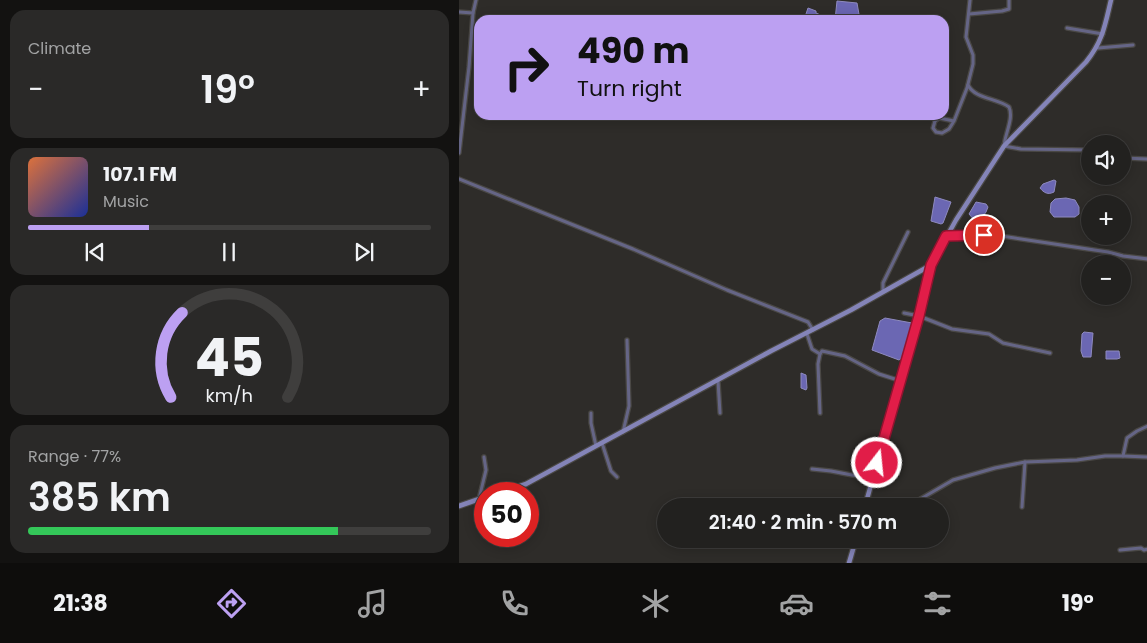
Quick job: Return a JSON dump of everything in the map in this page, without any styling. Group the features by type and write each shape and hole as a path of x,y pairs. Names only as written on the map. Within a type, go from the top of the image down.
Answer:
{"main road":[{"path":"868,498 919,316 931,265 946,236 1004,146 1087,62 1098,48 1111,0"},
{"path":"531,482 771,351 807,334 931,265"},
{"path":"459,506 474,502"},
{"path":"849,563 853,548"}],"street":[{"path":"459,154 473,13 476,0"},
{"path":"936,120 933,128 936,132 942,133 949,130 954,121 973,64 973,55 966,37 970,0"},
{"path":"969,14 1009,9 1009,0"},
{"path":"459,12 473,13"},
{"path":"1067,28 1103,34"},
{"path":"1098,48 1133,45"},
{"path":"967,85 982,96 1009,107 1010,117 1004,146 1021,149 1081,150"},
{"path":"949,120 954,121"},
{"path":"1131,158 1147,159"},
{"path":"459,179 808,322 813,330"},
{"path":"883,291 883,283 908,232"},
{"path":"946,236 1000,236 1108,252 1147,260"},
{"path":"904,313 919,316 952,329 989,334 1003,343 1050,353"},
{"path":"807,334 812,349 820,354 822,352 845,356 879,374 901,381"},
{"path":"623,432 629,406 627,340"},
{"path":"820,354 820,413"},
{"path":"718,381 720,413"},
{"path":"591,413 596,446"},
{"path":"1123,456 1127,438 1137,430 1147,426"},
{"path":"602,443 611,471 617,477"},
{"path":"922,498 953,480 1025,462 1077,460 1105,456 1147,457"},
{"path":"483,482 486,470 484,457"},
{"path":"1022,507 1025,462"},
{"path":"812,469 873,479"},
{"path":"1120,550 1147,549"}],"shaded area":[{"path":"837,1 857,3 859,15 836,15"},
{"path":"808,8 821,15 806,15"},
{"path":"1056,181 1054,192 1046,193 1040,188 1043,184"},
{"path":"935,197 951,202 941,224 931,221"},
{"path":"1066,198 1075,200 1079,207 1079,214 1075,217 1054,217 1050,212 1051,203 1055,199"},
{"path":"976,202 986,204 988,207 979,222 975,221 969,214"},
{"path":"885,318 912,323 911,332 902,358 899,360 872,350 880,321"},
{"path":"1084,332 1093,333 1091,357 1083,357 1081,351 1082,334"},
{"path":"1106,351 1119,351 1120,358 1106,359"},
{"path":"801,373 806,375 806,390 801,388"}],"route":[{"path":"877,463 919,316 931,265 946,236 984,235"}]}
